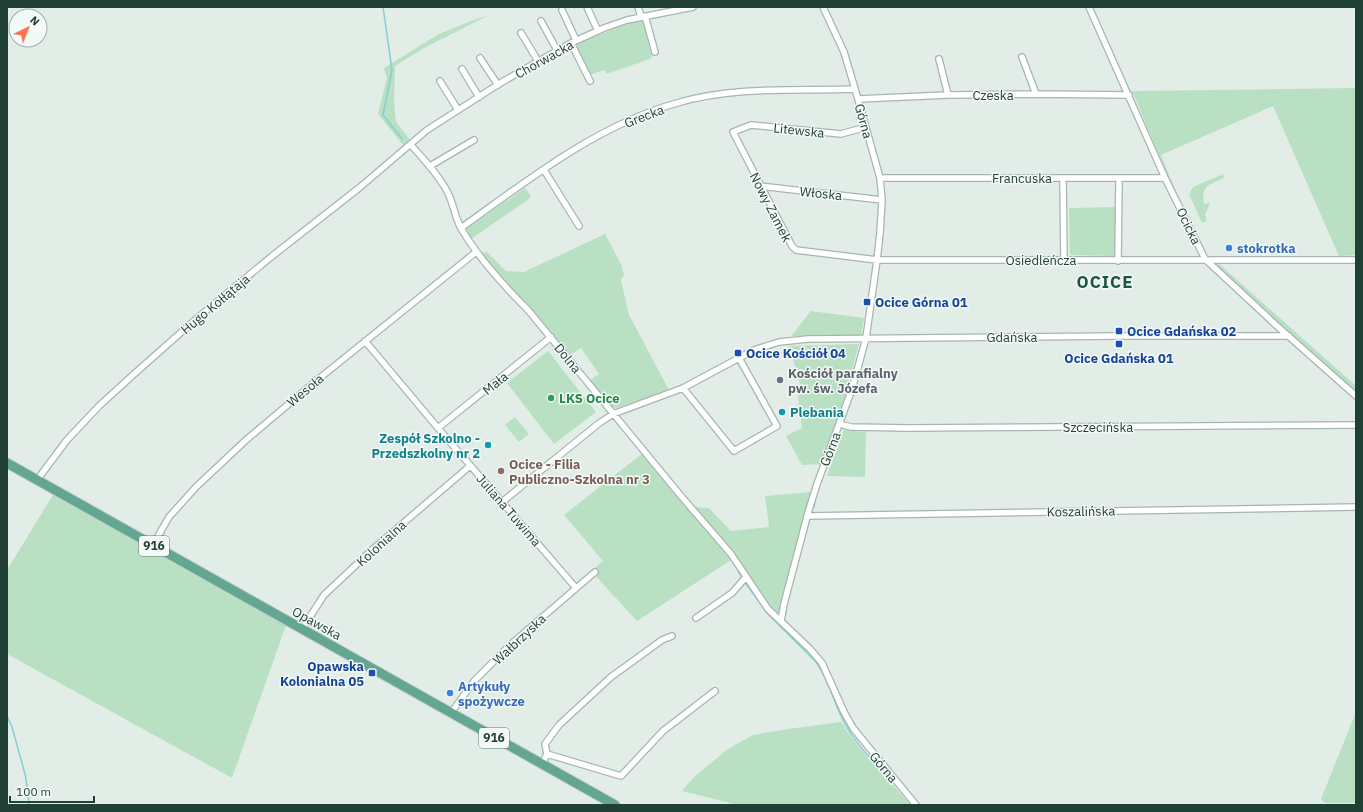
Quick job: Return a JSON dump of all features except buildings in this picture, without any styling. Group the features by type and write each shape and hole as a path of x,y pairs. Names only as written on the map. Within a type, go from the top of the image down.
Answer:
{"main road":[{"name":"Opawska","path":"7,463 615,805"}],"street":[{"path":"587,7 598,31"},
{"path":"638,7 643,17 654,52"},
{"name":"Chorwacka","path":"411,145 427,130 557,50 598,31 627,20 643,17 662,10 693,7"},
{"name":"Górna","path":"823,7 844,52 880,178 882,200 877,260 866,338 852,389 816,484 784,604 781,621 822,663 844,712 853,728 916,805"},
{"name":"Ocicka","path":"1089,7 1165,178 1205,259 1356,396"},
{"path":"562,10 590,82"},
{"path":"541,21 557,50"},
{"path":"521,33 538,61"},
{"path":"1022,57 1036,94"},
{"path":"480,58 498,85"},
{"path":"939,59 948,95"},
{"path":"462,69 479,97"},
{"path":"440,81 458,110"},
{"name":"Grecka","path":"461,228 578,148 626,121 678,102 735,92 855,89"},
{"name":"Czeska","path":"858,99 948,95 1129,95"},
{"name":"Litewska","path":"733,132 751,125 841,134 866,127"},
{"name":"Nowy Zamek","path":"733,132 792,246 796,250 877,260"},
{"path":"430,166 474,140"},
{"name":"Dolna","path":"411,145 430,166 448,194 461,228 476,252 551,337 681,496 731,554 744,579 768,609 781,621"},
{"name":"Hugo Kołłątaja","path":"37,480 67,440 99,406 133,375 195,320 259,267 411,145"},
{"path":"544,170 579,226"},
{"name":"Francuska","path":"880,178 1165,178"},
{"path":"1063,178 1064,260"},
{"path":"1118,261 1119,178"},
{"name":"Włoska","path":"760,186 882,200"},
{"name":"Wesoła","path":"153,546 169,517 196,487 246,440 365,341 476,252"},
{"name":"Osiedleńcza","path":"877,260 1356,260"},
{"name":"Gdańska","path":"502,502 598,424 613,414 683,388 754,350 779,342 808,339 866,338 1289,336"},
{"name":"Mała","path":"438,428 551,337"},
{"name":"Juliana Tuwima","path":"365,341 470,466 576,588"},
{"path":"683,388 734,451 777,426 739,358"},
{"name":"Szczecińska","path":"840,424 851,427 907,428 1356,425"},
{"name":"Kolonialna","path":"302,629 324,595 373,549 470,466"},
{"name":"Koszalińska","path":"807,516 1356,507"},
{"name":"Wałbrzyska","path":"451,713 475,680 510,645 595,572"},
{"path":"696,618 732,593 744,579"},
{"path":"542,764 547,754 545,744 558,725 611,677 662,640 672,636"},
{"path":"547,754 621,776 663,731 715,691"}],"green space":[{"path":"489,15 424,48 395,66 394,102 396,122 410,140 403,145 378,114 387,78 384,68 437,35"},
{"path":"643,21 652,58 607,74 604,70 590,75 576,44 632,22"},
{"path":"1356,88 1356,255 1339,256 1273,106 1161,155 1180,201 1132,91"},
{"path":"1223,174 1224,178 1210,184 1205,189 1203,198 1204,204 1210,203 1205,215 1207,221 1202,223 1189,194 1193,187"},
{"path":"525,188 531,196 526,201 471,239 464,230"},
{"path":"1115,207 1116,256 1071,255 1069,208"},
{"path":"605,234 622,266 624,275 621,280 629,315 669,390 616,408 610,406 590,380 599,374 581,348 570,355 526,303 515,295 480,254 487,252 506,271 524,272"},
{"path":"1218,263 1356,386 1356,393 1216,268"},
{"path":"811,311 864,318 861,336 791,336"},
{"path":"859,344 845,396 822,464 802,465 786,436 802,428 797,389 800,383 789,346"},
{"name":"LKS Ocice","path":"548,351 596,412 554,444 507,383"},
{"path":"515,417 529,434 519,442 505,425"},
{"path":"844,429 866,432 865,477 827,476"},
{"path":"643,453 731,560 637,621 591,571 603,561 564,515"},
{"path":"811,492 784,591 780,619 769,608 693,507 709,508 731,531 769,527 765,496"},
{"path":"53,495 286,625 232,778 7,654 7,570"},
{"path":"1356,712 1356,803 1325,803 1321,799"},
{"path":"841,722 865,754 911,805 738,805 682,791 693,778 728,749 753,735"}],"waterway":[{"path":"383,7 392,70 383,115 402,139"},
{"path":"855,387 866,349"},
{"path":"845,417 851,399"},
{"path":"828,461 839,432"},
{"path":"814,507 816,495"},
{"path":"806,533 809,521"},
{"path":"738,571 742,578"},
{"path":"744,581 767,613 816,662 827,682 845,725 858,744 878,767"},
{"path":"786,608 786,614"},
{"path":"7,716 12,727 25,774 29,805"}],"place":[{"name":"stokrotka","path":"1229,248"},
{"name":"Ocice Górna 01","path":"867,302"},
{"name":"Ocice Gdańska 02","path":"1119,331"},
{"name":"Ocice Gdańska 01","path":"1119,344"},
{"name":"Ocice Kościół 04","path":"738,353"},
{"name":"Kościół parafialny pw. św. Józefa","path":"780,380"},
{"name":"LKS Ocice","path":"551,398"},
{"name":"Plebania","path":"782,412"},
{"name":"Zespół Szkolno - Przedszkolny nr 2","path":"488,445"},
{"name":"Ocice - Filia Publiczno-Szkolna nr 3","path":"501,471"},
{"name":"Opawska Kolonialna 05","path":"372,673"},
{"name":"Artykuły spożywcze","path":"450,693"}],"district":[{"name":"OCICE","path":"1105,282"}]}
